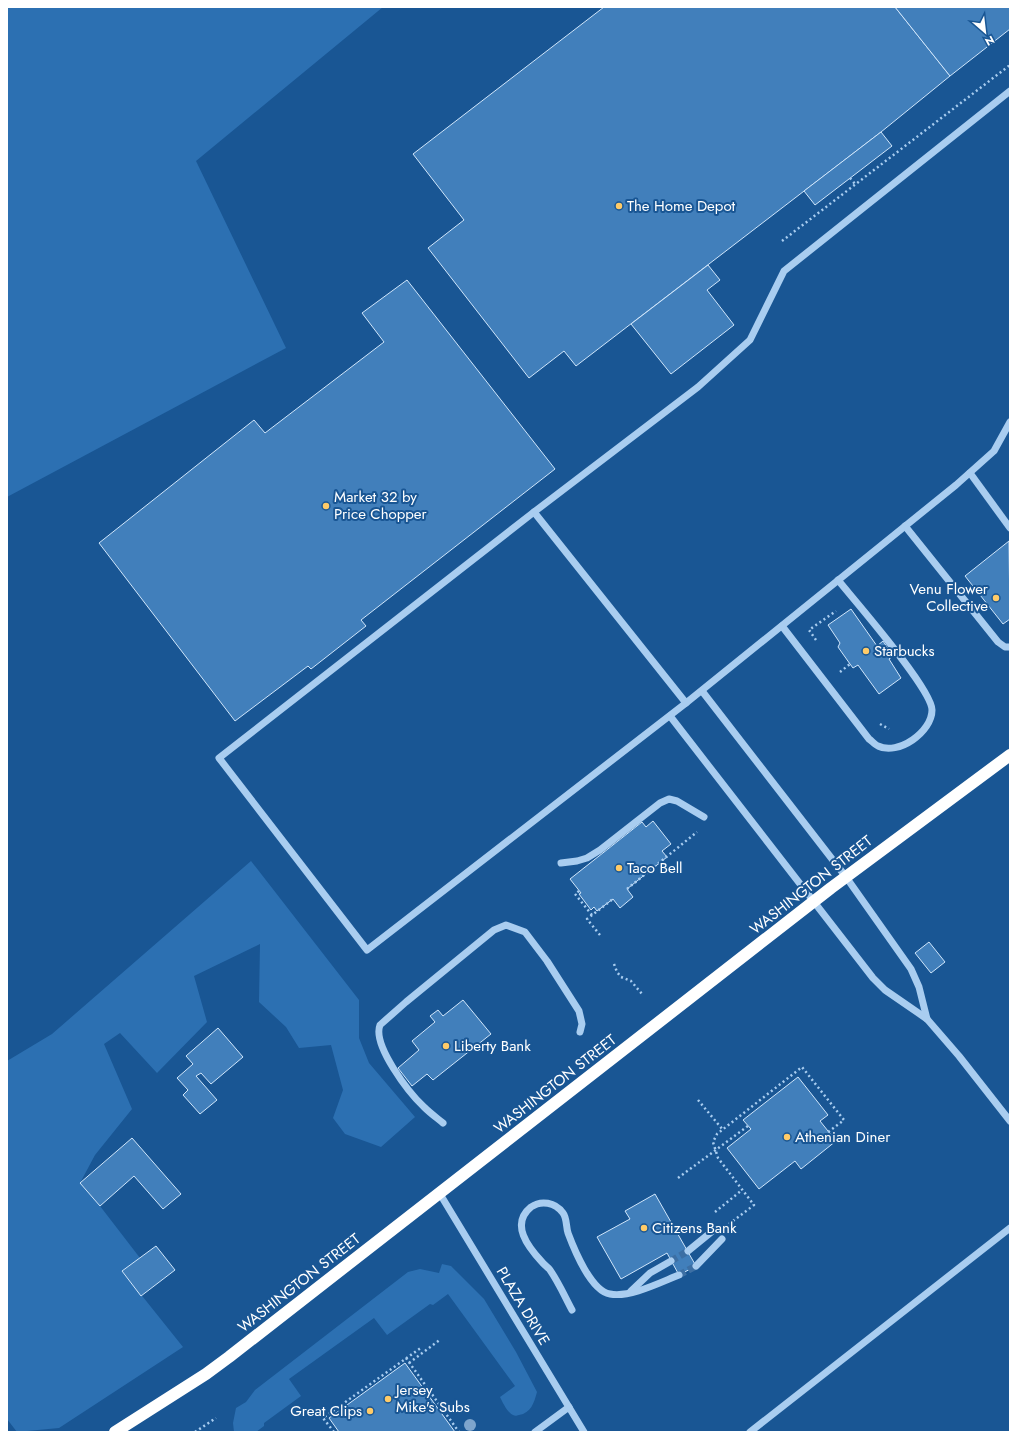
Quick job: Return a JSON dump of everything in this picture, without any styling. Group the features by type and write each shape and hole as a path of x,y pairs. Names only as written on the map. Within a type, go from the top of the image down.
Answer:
{"highway":[{"name":"WASHINGTON STREET","path":"115,1432 200,1378 229,1357 846,877 1010,755"}],"street":[{"path":"1010,91 784,271 750,340 698,387 534,512 219,758 367,950 686,704 970,473 994,451 1010,422"},
{"path":"970,473 1010,528"},
{"path":"534,512 686,704"},
{"path":"905,526 998,642 1005,647 1010,647"},
{"path":"782,626 869,739 878,747 890,748 904,745 914,740 923,732 929,721 932,710 929,699 900,656 838,580"},
{"path":"702,691 846,877 912,969 918,983 927,1019"},
{"path":"670,716 873,978 885,990 927,1019 959,1056 1010,1120"},
{"path":"561,863 568,863 587,858 600,850 660,802 669,799 677,801 704,817"},
{"path":"443,1123 424,1107 398,1076 383,1048 378,1030 380,1025 406,1002 494,930 506,925 525,932 547,961 576,1005 581,1018 580,1032"},
{"name":"PLAZA DRIVE","path":"440,1194 584,1432"},
{"path":"572,1310 550,1269 528,1245 521,1229 522,1217 536,1204 552,1204 562,1212 574,1252 600,1290 608,1294 616,1295 629,1293 679,1275"},
{"path":"750,1432 1010,1228"},
{"path":"688,1251 715,1230"},
{"path":"696,1266 722,1239"},
{"path":"629,1293 650,1273 671,1261"},
{"path":"535,1432 569,1407"}],"path":[{"path":"782,241 1010,65"},
{"path":"850,178 856,184"},
{"path":"818,642 809,630 836,611"},
{"path":"844,677 840,672 850,664"},
{"path":"877,722 889,729"},
{"path":"627,889 703,828"},
{"path":"579,891 575,894 592,916"},
{"path":"600,935 588,919 613,899"},
{"path":"614,964 621,977 631,981 642,994"},
{"path":"724,1228 754,1205 718,1158 713,1142 717,1134 802,1067 844,1120 828,1132"},
{"path":"698,1100 723,1130"},
{"path":"678,1178 748,1126"},
{"path":"713,1214 742,1190"},
{"path":"409,1362 441,1340"},
{"path":"334,1432 323,1418 422,1347"},
{"path":"406,1358 459,1432"},
{"path":"195,1432 216,1418"}],"shaded area":[{"path":"7,7 383,7 196,161 286,348 7,497"},
{"path":"251,861 359,1000 359,1038 369,1063 415,1117 381,1147 345,1134 333,1118 343,1090 331,1045 299,1048 286,1027 259,1002 260,944 194,976 207,1022 157,1073 120,1033 104,1044 132,1109 95,1155 80,1183 100,1206 140,1258 123,1272 183,1347 59,1428 17,1432 7,1419 7,1061 52,1034"},
{"path":"442,1264 451,1266 484,1299 516,1352 537,1392 533,1404 529,1410 523,1414 514,1416 505,1407 500,1397 515,1386 448,1294 433,1305 430,1304 387,1335 374,1318 289,1379 301,1396 264,1423 264,1426 256,1432 234,1432 233,1423 236,1408 246,1402 255,1390 408,1272 420,1269 439,1273"}],"building":[{"name":"The Home Depot","path":"604,7 895,7 950,76 881,132 576,366 564,351 529,378 428,248 464,220 413,154"},
{"path":"895,7 1010,7 1010,29 950,76"},
{"path":"881,132 892,146 815,205 804,191"},
{"path":"708,265 720,280 707,290 734,325 671,374 631,324"},
{"name":"Market 32 by Price Chopper","path":"407,280 555,469 361,620 366,626 311,669 308,666 235,721 99,543 254,420 265,433 384,342 362,313"},
{"name":"Venu Flower Collective","path":"1009,541 1010,619 1003,624 965,576"},
{"name":"Starbucks","path":"851,609 877,646 883,641 893,656 889,659 901,678 879,694 858,665 853,668 850,664 838,647 840,643 828,625"},
{"name":"Taco Bell","path":"653,821 671,844 662,851 667,857 627,889 633,897 620,908 613,899 597,911 594,907 591,910 579,894 581,893 570,879 642,822 646,827"},
{"path":"929,942 945,962 931,973 915,953"},
{"name":"Liberty Bank","path":"463,1000 491,1034 433,1080 427,1074 412,1086 398,1068 419,1050 412,1041 435,1022 430,1016 438,1010 443,1016"},
{"path":"218,1028 243,1057 211,1084 201,1073 196,1076 217,1100 200,1114 183,1095 188,1090 177,1078 193,1064 186,1056"},
{"name":"Athenian Diner","path":"798,1077 828,1115 820,1121 836,1141 801,1169 795,1161 759,1189 727,1148 751,1129 743,1120"},
{"path":"132,1138 181,1194 163,1209 134,1176 100,1206 80,1183"},
{"name":"Citizens Bank","path":"655,1194 696,1266 679,1275 667,1253 621,1279 597,1237 630,1219 625,1211"},
{"path":"156,1246 175,1270 141,1296 122,1271"},
{"path":"405,1363 455,1432 339,1432 329,1418"}],"tunnel":[{"path":"671,1261 688,1251"},
{"path":"679,1275 696,1266"}],"place":[{"name":"The Home Depot","path":"619,206"},
{"name":"Market 32 by Price Chopper","path":"326,506"},
{"name":"Venu Flower Collective","path":"996,598"},
{"name":"Starbucks","path":"866,651"},
{"name":"Taco Bell","path":"619,868"},
{"name":"Liberty Bank","path":"446,1046"},
{"name":"Athenian Diner","path":"787,1137"},
{"name":"Citizens Bank","path":"644,1228"},
{"name":"Jersey Mike's Subs","path":"388,1399"},
{"name":"Great Clips","path":"370,1411"}]}
